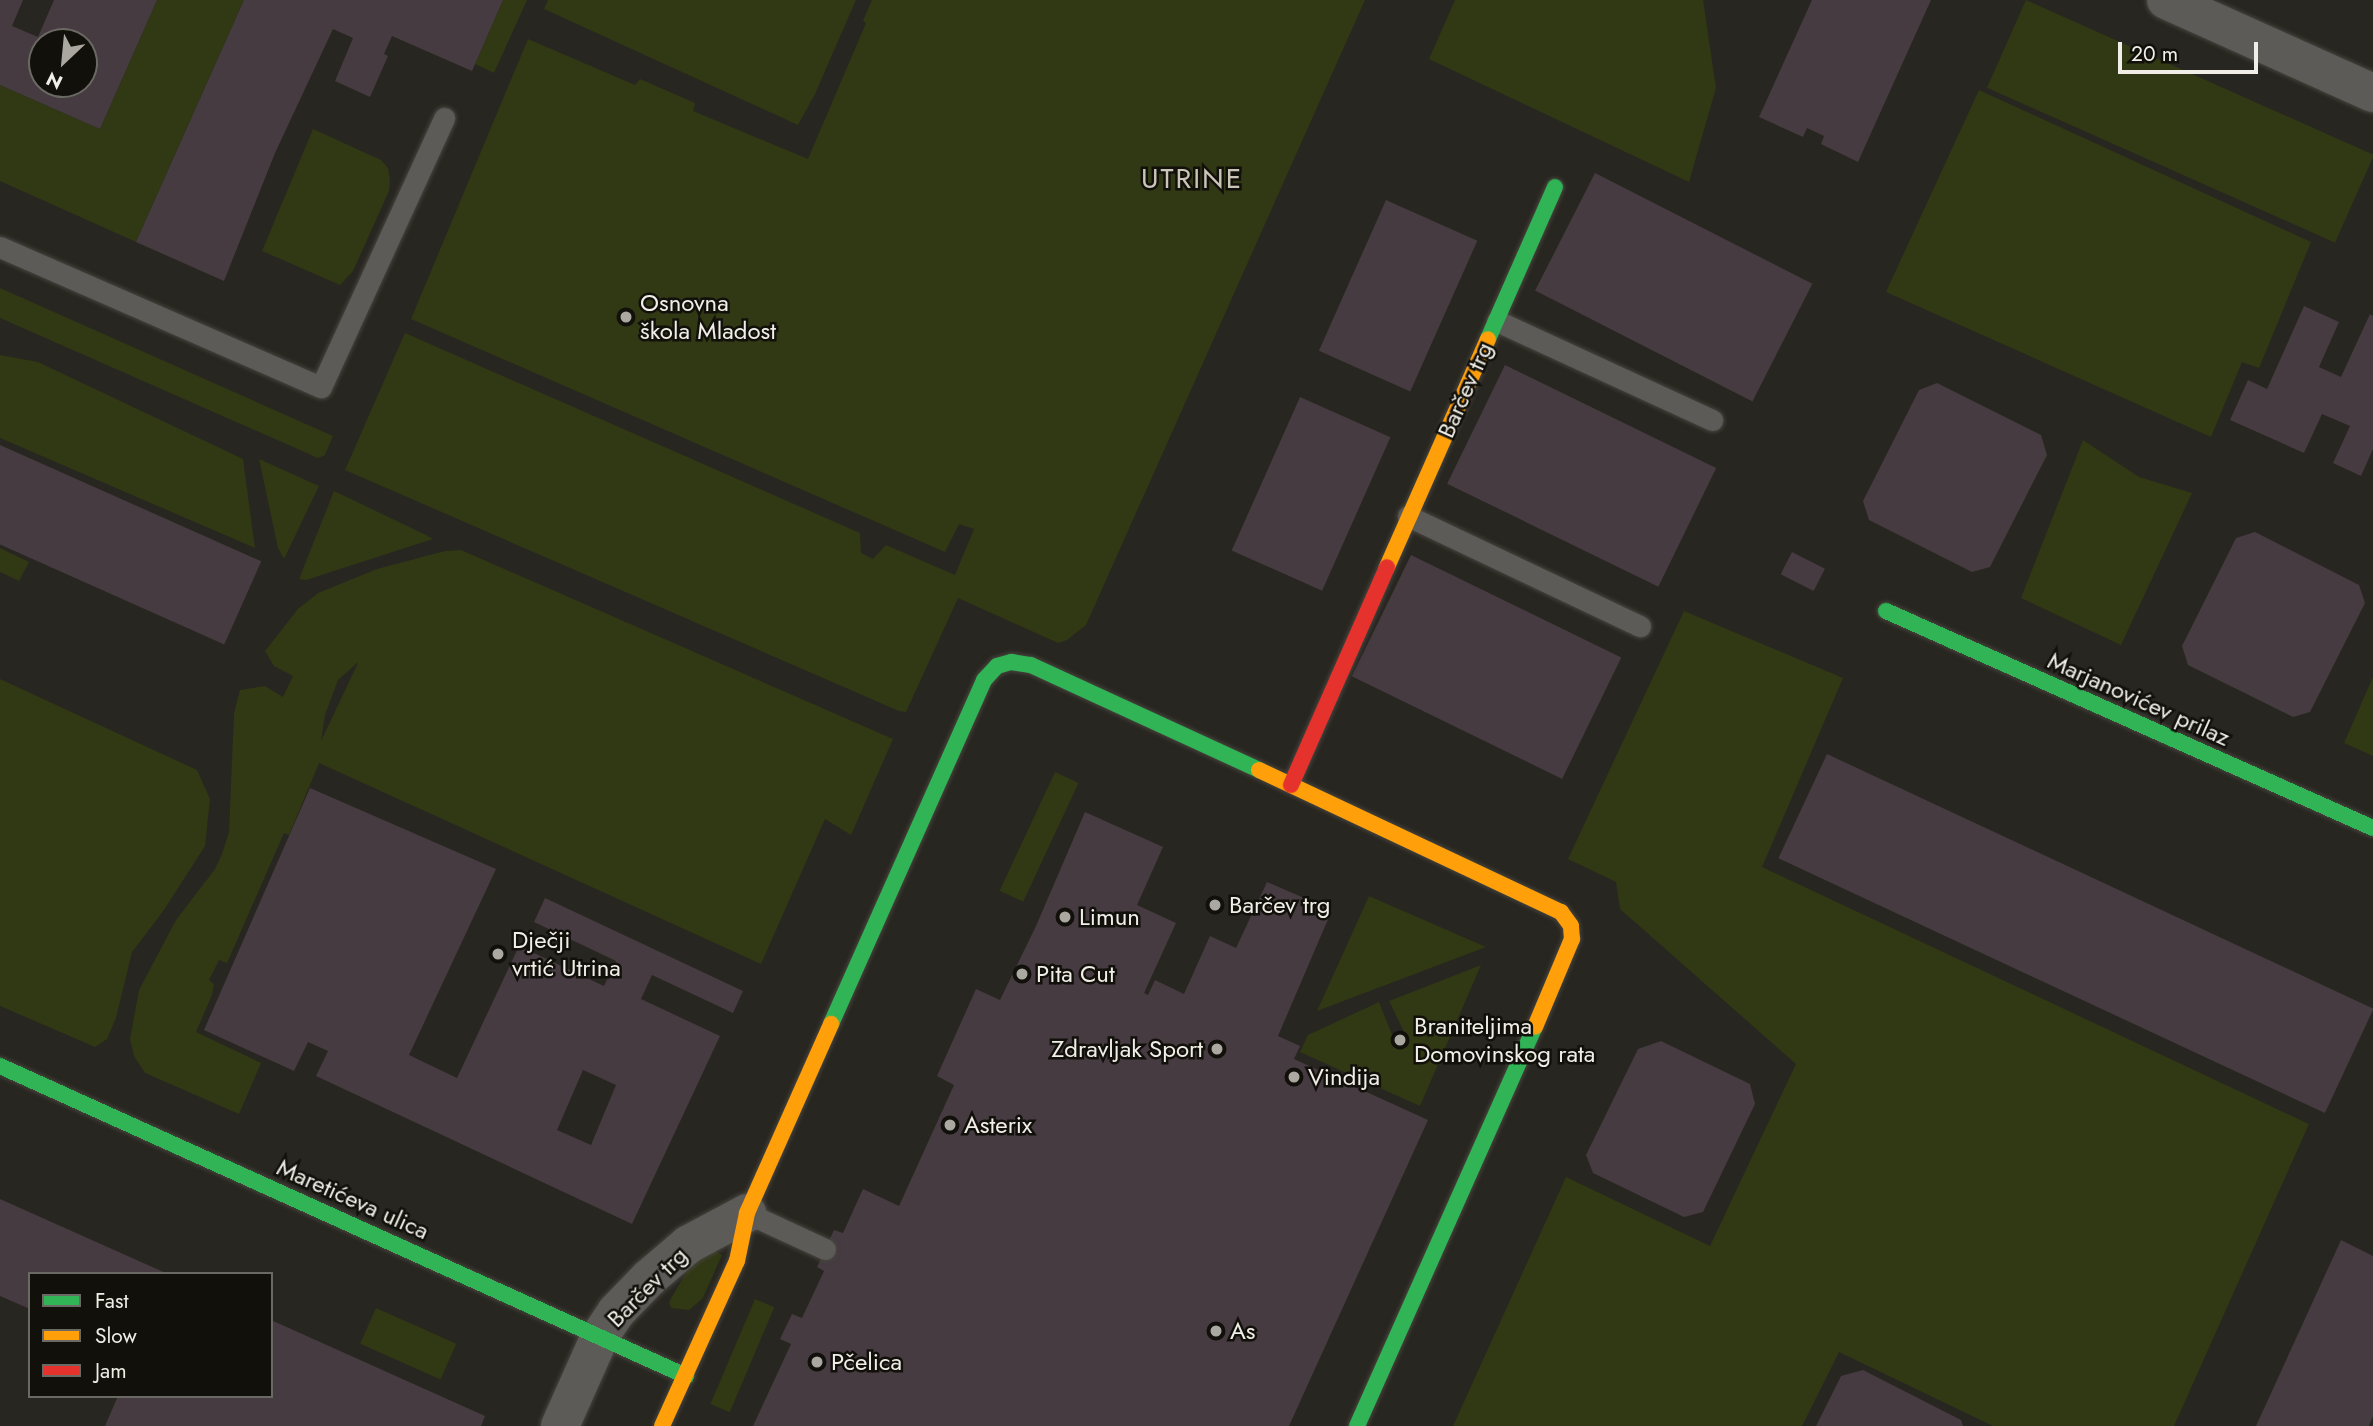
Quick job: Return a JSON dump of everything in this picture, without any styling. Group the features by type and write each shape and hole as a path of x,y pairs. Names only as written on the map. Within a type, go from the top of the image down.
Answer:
{"street":[{"path":"2166,0 2373,93"},
{"name":"Barčev trg","path":"1291,785 1555,187"},
{"name":"Marjanovićev prilaz","path":"1886,611 2373,828"},
{"path":"662,1426 737,1261 747,1213 984,680 997,666 1011,662 1031,666 1561,912 1571,926 1572,939 1563,962 1357,1426"},
{"name":"Maretićeva ulica","path":"0,1066 686,1376"},
{"name":"Barčev trg","path":"560,1426 600,1336 616,1312 649,1278 689,1244 747,1213"}],"lane":[{"path":"0,247 321,387 444,118"},
{"path":"1497,321 1712,420"},
{"path":"1408,516 1640,626"},
{"path":"747,1213 825,1249"}],"green space":[{"path":"157,0 244,0 136,242 0,181 0,85 100,129"},
{"path":"503,0 527,0 494,73 475,64"},
{"path":"548,0 856,0 815,94 798,125 544,9"},
{"name":"Osnovna škola Mladost","path":"872,0 1365,0 1086,625 1067,640 1058,643 958,598 906,712 345,470 405,333 860,533 861,553 873,559 886,545 955,575 974,529 959,524 945,552 411,319 528,39 635,85 640,79 695,103 693,111 808,159 866,23 863,21"},
{"path":"1455,0 1703,0 1716,88 1689,182 1429,59"},
{"path":"2026,0 2373,154 2335,243 1987,88"},
{"path":"1979,90 2311,242 2259,368 2242,362 2211,437 1886,292"},
{"path":"313,129 381,160 388,168 389,191 353,271 340,285 262,251"},
{"path":"0,288 333,436 325,455 318,458 0,318"},
{"path":"0,355 38,362 243,459 255,548 0,438"},
{"path":"2083,440 2139,477 2192,493 2121,645 2021,598"},
{"path":"259,459 319,486 284,559 278,548"},
{"path":"334,491 433,539 306,580 299,579"},
{"path":"0,548 29,562 19,581 0,572"},
{"path":"461,550 893,739 851,835 825,819 761,964 319,763 289,835 284,833 227,963 219,960 209,980 214,984 212,995 196,1032 261,1063 239,1114 145,1073 134,1056 130,1039 139,990 176,920 215,869 222,854 229,832 234,713 240,690 265,686 283,697 293,676 274,666 265,651 298,609 318,593 377,569 445,551","holes":["358,663 321,741 325,715 338,680"]},
{"path":"1684,611 1843,678 1762,867 2309,1124 2174,1426 1993,1426 1839,1352 1802,1426 1453,1426 1566,1177 1710,1246 1796,1064 1620,909 1616,882 1568,859"},
{"path":"2373,677 2373,756 2344,743"},
{"path":"0,679 197,770 210,799 205,846 164,910 132,952 116,1018 107,1039 95,1047 0,1006"},
{"path":"1055,772 1079,783 1023,902 1000,891"},
{"path":"1369,896 1486,947 1317,1011"},
{"path":"1481,965 1420,1106 1300,1052 1308,1035 1379,1002 1397,1047 1409,1042 1389,1001"},
{"path":"714,1250 722,1255 703,1298 689,1310 671,1308 669,1302 690,1266"},
{"path":"755,1299 774,1307 730,1412 710,1404"},
{"path":"376,1308 456,1344 441,1379 360,1344"}],"building":[{"path":"0,0 23,0 12,26 28,33 28,97 0,85"},
{"path":"54,0 157,0 100,129 30,98 98,98 98,28 42,28"},
{"path":"244,0 503,0 472,71 392,36 384,54 388,56 370,97 335,81 353,38 333,29 275,153 224,281 136,242"},
{"path":"1812,0 1931,0 1858,162 1821,144 1824,136 1807,128 1803,137 1759,117"},
{"path":"1595,173 1812,284 1752,401 1535,291"},
{"path":"1386,200 1477,241 1410,391 1319,351"},
{"path":"2304,306 2339,322 2319,367 2341,377 2370,314 2373,316 2373,449 2361,476 2333,463 2350,426 2322,414 2304,453 2230,420 2248,380 2267,389"},
{"path":"1505,365 1716,468 1658,587 1447,484"},
{"path":"1937,383 2041,435 2047,455 1990,567 1972,572 1869,520 1863,501 1919,390"},
{"path":"1300,397 1390,437 1322,591 1232,550"},
{"path":"0,445 261,561 224,644 0,545"},
{"path":"2255,532 2359,585 2365,603 2310,712 2293,717 2188,665 2182,646 2236,538"},
{"path":"1792,552 1825,569 1814,591 1781,574"},
{"path":"1411,555 1621,658 1562,779 1352,676"},
{"path":"1827,754 2373,1009 2325,1113 1778,858"},
{"path":"310,788 496,869 409,1055 457,1078 519,946 604,986 616,961 534,922 545,898 743,991 733,1013 652,975 641,999 720,1036 632,1224 316,1076 328,1051 308,1042 294,1071 204,1030","holes":["583,1070 616,1085 591,1145 557,1130"]},
{"path":"1085,812 1163,847 1137,905 1176,923 1144,993 1148,995 1155,980 1184,994 1210,936 1236,948 1267,882 1332,910 1278,1036 1300,1046 1294,1059 1428,1120 1289,1426 753,1426 791,1344 780,1339 792,1314 802,1318 824,1271 817,1267 834,1230 843,1233 863,1189 899,1206 954,1085 937,1076 976,989 1000,1000 1036,926"},
{"path":"1661,1041 1750,1084 1755,1104 1703,1212 1684,1217 1593,1173 1586,1155 1638,1049"},
{"path":"0,1199 164,1272 28,1272 28,1308 0,1296"},
{"path":"2341,1240 2373,1256 2373,1416 2369,1426 2256,1426"},
{"path":"273,1321 485,1416 481,1426 105,1426 117,1398 273,1398"},
{"path":"1863,1370 1961,1420 1963,1426 1816,1426 1841,1376"}],"traffic: fast":[{"path":"1488,339 1555,187"},
{"path":"1886,611 2373,828"},
{"path":"831,1024 984,680 997,666 1011,662 1031,665 1259,770"},
{"path":"1357,1426 1535,1027"},
{"path":"0,1066 686,1376"}],"traffic: slow":[{"path":"1387,567 1488,339"},
{"path":"1259,770 1561,912 1571,926 1572,939 1535,1027"},
{"path":"662,1426 737,1261 747,1213 831,1024"}],"traffic: jam":[{"path":"1291,785 1387,567"}],"place":[{"name":"Osnovna škola Mladost","path":"626,317"},
{"name":"Barčev trg","path":"1215,905"},
{"name":"Limun","path":"1065,917"},
{"name":"Dječji vrtić Utrina","path":"498,954"},
{"name":"Pita Cut","path":"1022,974"},
{"name":"Braniteljima Domovinskog rata","path":"1400,1040"},
{"name":"Zdravljak Sport","path":"1217,1049"},
{"name":"Vindija","path":"1294,1077"},
{"name":"Asterix","path":"950,1125"},
{"name":"As","path":"1216,1331"},
{"name":"Pčelica","path":"817,1362"}],"district":[{"name":"UTRINE","path":"1192,179"}]}
